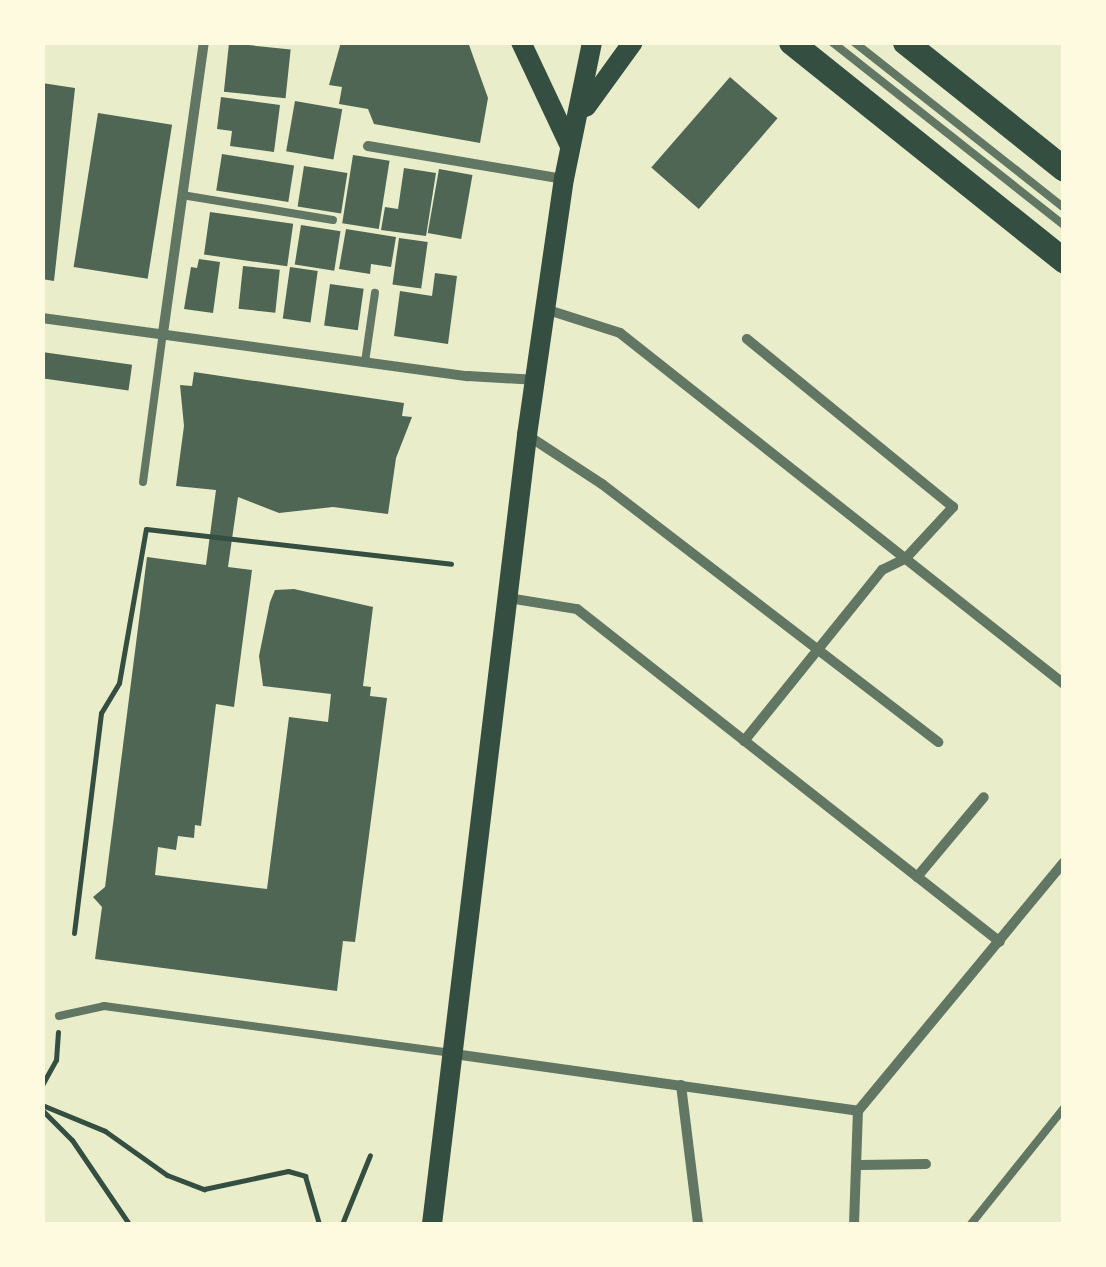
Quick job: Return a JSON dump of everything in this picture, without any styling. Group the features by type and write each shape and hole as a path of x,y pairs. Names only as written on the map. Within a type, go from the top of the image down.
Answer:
{"main road":[{"path":"521,42 570,146"},
{"path":"432,1224 545,308 564,179 582,112 592,42"},
{"path":"582,112 633,42"},
{"path":"791,42 1064,261"},
{"path":"905,42 1064,169"}],"street":[{"path":"163,333 204,42"},
{"path":"368,146 564,179"},
{"path":"545,308 620,333 1064,684"},
{"path":"42,318 365,362 536,380"},
{"path":"744,741 882,570 906,559 953,507 748,340"},
{"path":"528,434 667,532 816,652 938,742"},
{"path":"508,598 576,608 1000,942"},
{"path":"917,877 984,798"},
{"path":"854,1224 861,1166 858,1110 1064,862"},
{"path":"454,1054 858,1110"},
{"path":"680,1085 698,1224"},
{"path":"861,1166 926,1164"}],"lane":[{"path":"832,42 1064,225"},
{"path":"854,42 1064,208"},
{"path":"182,196 333,220"},
{"path":"365,362 375,292"},
{"path":"143,482 163,333"},
{"path":"58,1016 104,1006 454,1054"},
{"path":"971,1224 1064,1108"}],"path":[{"path":"74,933 101,713 119,683 146,529 451,564"},
{"path":"42,1086 56,1060 58,1016"},
{"path":"42,1108 72,1140 129,1224"},
{"path":"42,1108 105,1131 168,1175 204,1188 288,1171 304,1176 319,1224"},
{"path":"342,1224 370,1155"}],"building":[{"path":"341,42 468,42 488,98 480,143 374,124 368,109 339,104 342,87 329,85"},
{"path":"229,43 291,49 286,98 224,92"},
{"path":"730,77 778,118 699,209 651,168"},
{"path":"42,83 75,88 54,281 42,279"},
{"path":"221,97 280,105 274,152 230,146 232,131 217,129"},
{"path":"295,101 342,109 333,160 286,151"},
{"path":"98,113 172,125 148,279 74,267"},
{"path":"222,154 294,165 288,202 216,191"},
{"path":"353,155 390,161 379,229 342,223"},
{"path":"304,166 347,173 341,213 298,206"},
{"path":"404,168 436,173 426,236 381,230 385,207 398,209"},
{"path":"439,169 472,175 461,239 428,233"},
{"path":"210,212 293,224 287,266 204,255"},
{"path":"301,225 341,231 334,271 295,265"},
{"path":"346,229 396,237 391,267 371,264 370,274 339,269"},
{"path":"399,238 428,242 421,289 392,285"},
{"path":"199,259 220,262 213,313 184,309 191,267 197,268"},
{"path":"243,266 280,270 275,313 239,309"},
{"path":"290,267 318,271 310,322 283,318"},
{"path":"435,273 457,276 448,344 394,336 400,291 432,296"},
{"path":"330,284 364,289 358,330 324,326"},
{"path":"42,352 132,365 128,390 42,378"},
{"path":"194,372 404,403 402,416 412,417 396,458 388,514 333,507 279,513 238,497 228,567 252,570 234,707 216,704 201,826 195,825 194,838 178,836 176,850 158,847 155,875 267,889 289,717 328,722 331,694 263,686 259,656 270,602 275,590 294,589 373,607 363,686 371,687 370,696 387,698 355,942 343,941 337,991 95,959 102,907 93,897 105,887 147,557 206,565 216,490 176,486 184,426 180,385 192,386"}]}
